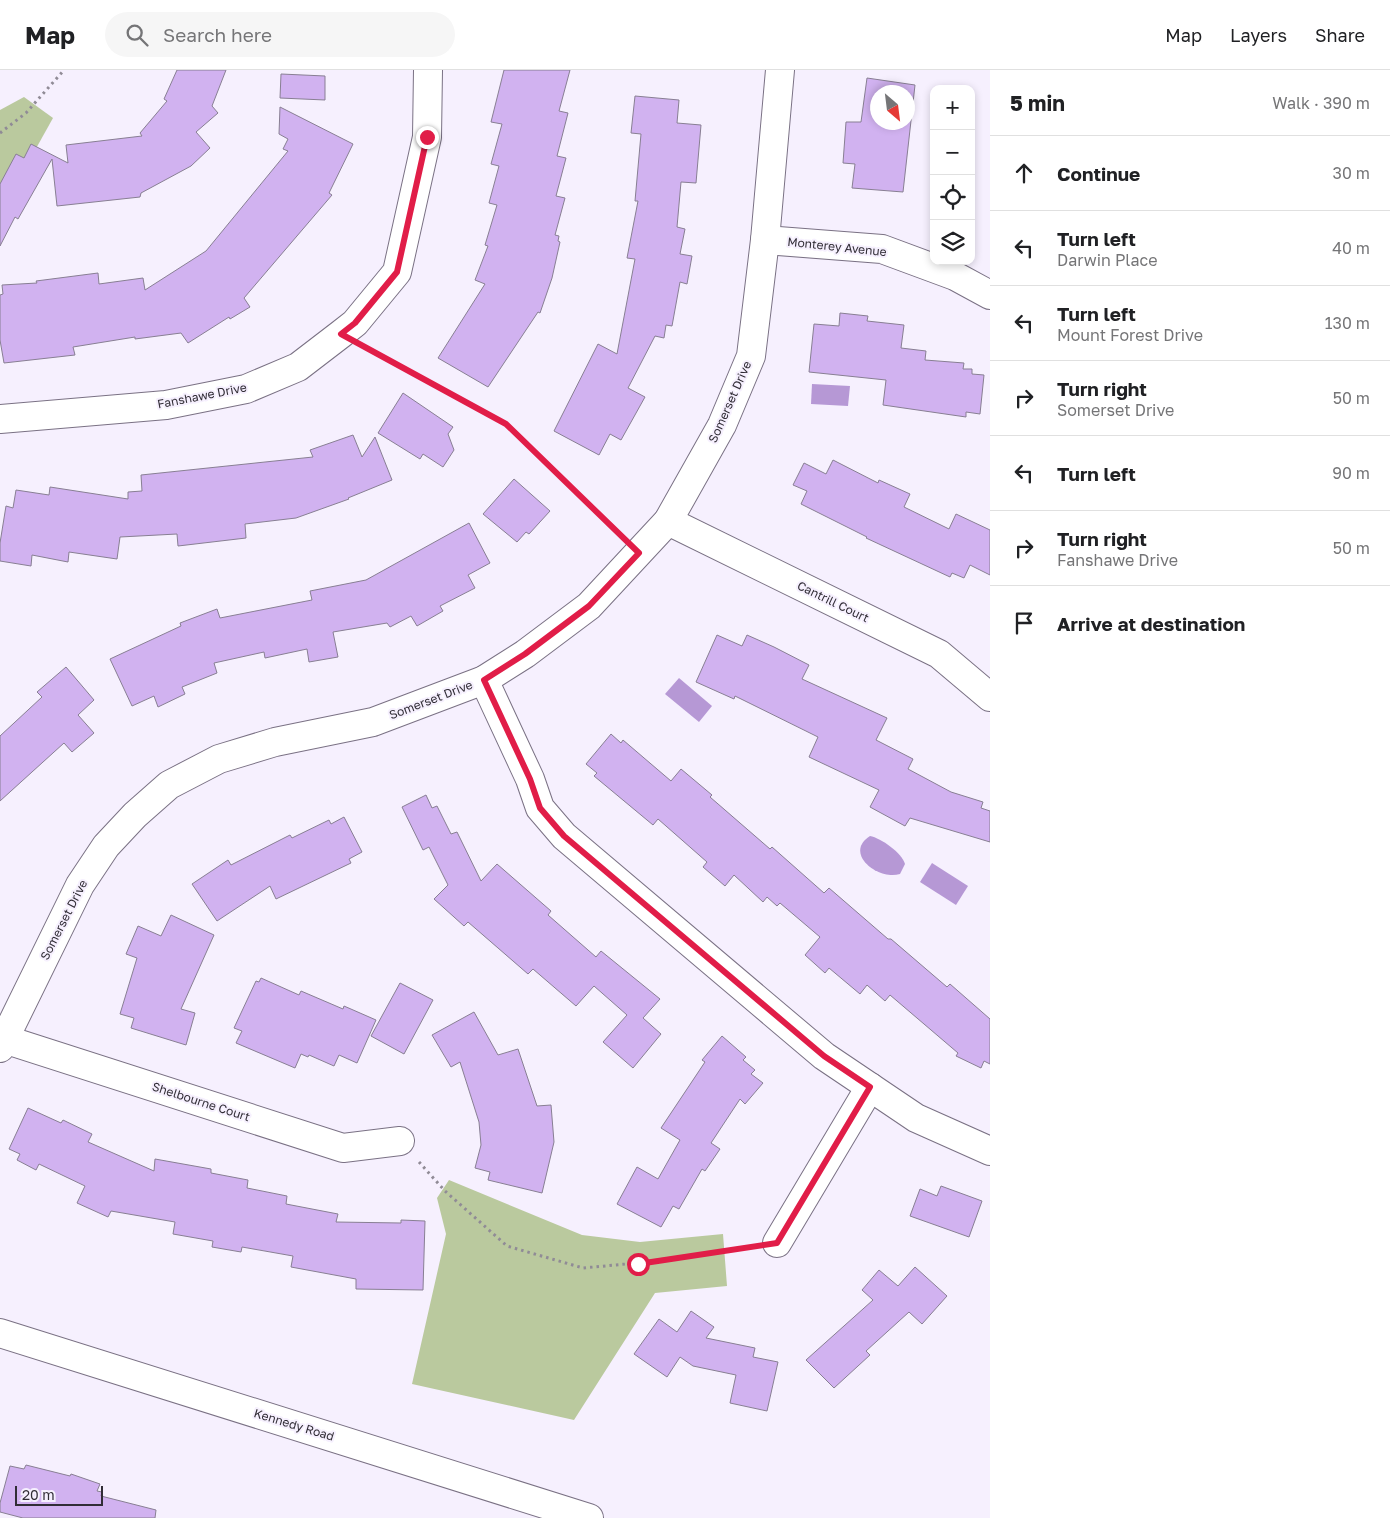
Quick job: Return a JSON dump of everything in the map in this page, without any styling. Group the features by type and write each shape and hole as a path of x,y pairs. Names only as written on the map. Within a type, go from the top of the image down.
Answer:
{"street":[{"name":"Fanshawe Drive","path":"0,418 166,405 246,389 298,367 355,323 397,272 427,137 428,70"},
{"name":"Somerset Drive","path":"2,1044 80,885 106,846 123,827 170,785 219,759 275,742 373,722 484,680 525,654 589,606 668,521 722,425 751,356 765,240 780,70"},
{"name":"Monterey Avenue","path":"765,240 882,249 955,276 990,295"},
{"name":"Cantrill Court","path":"668,521 940,654 990,696"},
{"path":"484,680 530,779 540,808 564,836 824,1056 916,1118 990,1151"},
{"name":"Shelbourne Court","path":"2,1044 343,1148 400,1141"},
{"path":"777,1243 870,1087"},
{"name":"Kennedy Road","path":"0,1333 589,1518"}],"path":[{"path":"0,133 26,113 64,70"},
{"path":"341,334 506,424 639,553"},
{"path":"400,1141 445,1191 507,1246 583,1268 638,1264 777,1243"}],"green space":[{"path":"24,97 53,118 0,213 0,110"},
{"path":"449,1180 582,1235 640,1242 723,1234 727,1286 655,1293 574,1420 412,1384 446,1234 437,1198"}],"shaded area":[{"path":"812,384 850,386 848,406 811,404"},
{"path":"679,678 712,706 699,722 665,694"},
{"path":"870,836 885,843 900,855 905,864 900,874 882,873 874,870 867,864 860,850 863,843"},
{"path":"932,863 968,886 956,905 920,882"}],"building":[{"path":"177,70 226,70 212,106 218,113 196,132 210,148 191,166 141,193 140,197 57,206 52,159 18,219 15,217 0,246 0,184 16,154 24,158 31,144 68,163 66,145 142,136 140,133 167,101 164,99"},
{"path":"504,70 570,70 559,111 568,113 557,156 566,158 556,196 565,198 555,235 559,236 558,241 560,242 552,278 540,313 538,312 488,387 438,358 485,284 475,280 488,246 485,245 497,205 489,203 499,166 491,164 502,124 491,122"},
{"path":"281,74 325,76 325,100 280,98"},
{"path":"867,78 915,85 870,85 870,130 910,130 903,192 852,188 855,164 843,163 846,122 861,122"},
{"path":"635,96 679,100 677,123 701,125 696,183 681,182 677,227 685,229 680,254 692,256 687,284 680,282 672,326 666,325 664,338 655,336 628,388 645,397 621,440 610,434 599,455 554,431 598,344 617,354 635,259 627,258 638,201 635,201 641,134 631,133"},
{"path":"280,107 353,144 329,193 332,195 244,298 250,307 230,319 229,317 188,343 181,333 135,339 135,337 73,347 75,355 4,363 0,340 0,295 3,294 2,285 37,283 36,281 98,273 99,284 143,278 145,290 206,251 288,151 283,149 288,139 279,134"},
{"path":"840,313 868,316 867,321 904,325 901,348 926,351 925,360 964,363 963,369 972,369 972,374 984,375 980,414 966,412 966,417 883,405 886,380 809,372 814,324 839,326"},
{"path":"403,393 453,427 448,434 454,450 443,467 423,454 420,459 378,433"},
{"path":"353,435 362,457 375,437 392,480 349,499 296,518 245,524 246,538 178,546 177,534 120,537 117,559 69,552 68,562 32,555 31,566 0,561 0,543 6,506 13,508 16,490 49,495 50,487 128,499 128,492 142,491 141,475 313,457 310,450"},
{"path":"833,460 878,483 879,480 910,494 904,507 949,529 956,514 990,530 990,575 970,565 964,578 952,573 950,577 866,538 801,504 807,491 793,485 804,463 826,474"},
{"path":"514,479 550,511 529,534 526,532 517,542 483,514"},
{"path":"469,523 490,563 468,575 475,588 440,606 443,611 417,626 411,616 390,627 387,623 333,632 338,657 309,662 307,649 265,658 264,652 214,663 217,673 182,687 185,694 158,707 154,696 132,706 110,659 181,626 180,623 217,609 220,618 312,600 310,591 366,580"},
{"path":"717,635 742,646 747,635 774,647 809,665 802,679 887,718 876,740 913,759 908,769 951,792 983,802 981,808 990,811 990,842 910,818 905,826 870,807 879,790 809,757 818,737 735,696 734,699 696,682"},
{"path":"66,667 94,700 78,715 94,733 72,752 64,743 0,801 0,736 42,697 37,692"},
{"path":"611,734 621,743 623,740 671,781 681,769 712,795 710,797 770,849 772,847 824,893 829,888 947,987 950,984 990,1019 990,1064 984,1061 981,1068 956,1056 958,1053 890,995 885,1001 867,985 860,994 829,968 825,973 805,955 820,937 780,903 777,906 767,897 763,902 734,875 725,886 703,867 707,862 658,819 653,825 594,776 597,773 586,764"},
{"path":"426,795 432,808 437,806 451,834 457,832 481,881 497,864 551,911 548,915 596,957 601,951 660,999 643,1018 661,1034 633,1068 603,1042 627,1015 594,986 576,1006 533,969 528,974 468,922 464,926 434,899 448,885 429,847 423,850 402,807"},
{"path":"344,817 362,852 349,859 351,863 276,899 270,886 217,921 192,884 228,860 231,865 290,835 292,838 329,820 331,824"},
{"path":"171,915 214,935 181,1009 195,1013 186,1045 131,1028 134,1018 120,1014 137,958 126,954 138,926 161,936"},
{"path":"261,978 299,995 301,991 343,1009 344,1006 376,1020 357,1063 339,1055 334,1066 309,1055 308,1057 301,1054 295,1068 236,1043 242,1031 234,1028 256,981 259,982"},
{"path":"400,983 433,1000 404,1054 371,1036"},
{"path":"474,1012 498,1055 518,1049 537,1106 551,1105 554,1142 542,1193 488,1180 490,1172 475,1168 481,1145 479,1122 460,1062 451,1067 432,1035"},
{"path":"722,1036 746,1057 743,1060 755,1070 751,1074 763,1083 745,1104 740,1099 711,1143 720,1149 705,1171 702,1169 679,1209 673,1206 661,1227 617,1204 637,1167 658,1179 680,1140 661,1128 705,1062 702,1060"},
{"path":"28,1108 61,1123 63,1120 92,1134 88,1142 154,1171 155,1159 211,1169 211,1173 248,1180 247,1188 287,1196 286,1204 338,1214 336,1222 401,1223 401,1220 425,1221 423,1290 356,1289 356,1279 291,1267 293,1256 242,1247 241,1252 212,1247 213,1241 173,1234 175,1222 111,1211 108,1217 77,1203 85,1186 39,1164 36,1170 17,1160 20,1154 9,1149"},
{"path":"941,1186 982,1201 969,1237 910,1216 920,1189 937,1196"},
{"path":"915,1267 947,1296 922,1324 909,1312 866,1351 870,1355 834,1388 806,1360 873,1300 862,1290 879,1270 898,1286"},
{"path":"691,1311 714,1327 706,1338 755,1348 753,1357 778,1362 767,1411 730,1403 736,1375 693,1366 680,1357 667,1377 634,1354 659,1319 677,1332"},
{"path":"26,1465 70,1476 71,1474 100,1484 97,1491 102,1492 101,1496 156,1510 155,1518 23,1518 0,1512 0,1503 10,1466 24,1469"}],"route":[{"path":"427,137 397,272 355,323 341,334 506,424 639,553 589,606 525,654 484,680 530,779 540,808 564,836 824,1056 870,1087 777,1243 663,1258 638,1264"}]}
